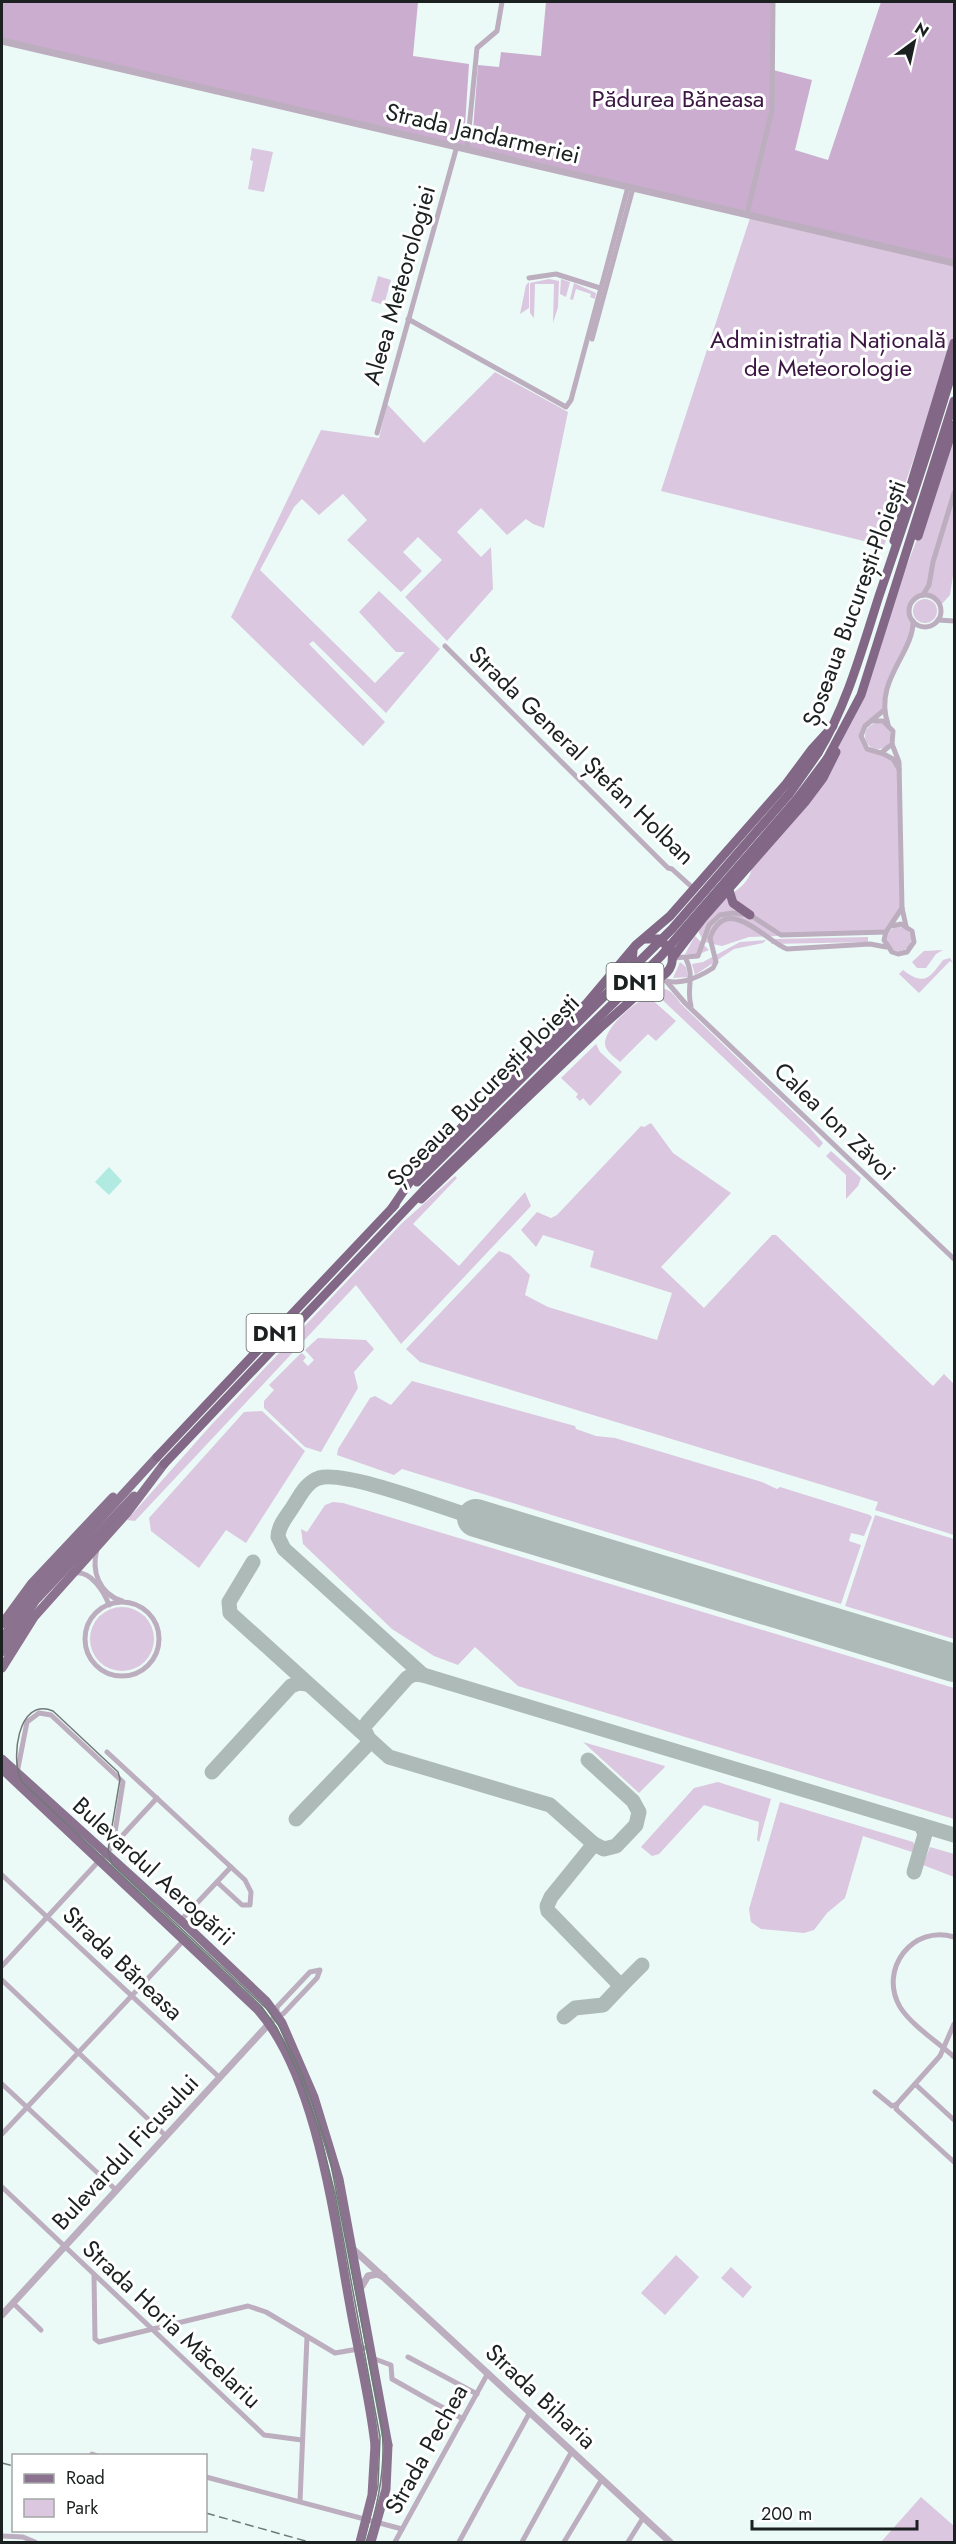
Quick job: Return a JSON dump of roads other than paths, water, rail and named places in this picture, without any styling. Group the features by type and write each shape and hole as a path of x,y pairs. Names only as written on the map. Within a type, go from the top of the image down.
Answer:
{"highway":[{"path":"882,588 899,518 954,343"},
{"name":"Șoseaua București-Ploiești","path":"161,1461 392,1208 659,942 790,793 818,753 833,726 906,521 954,366"},
{"name":"Șoseaua București-Ploiești","path":"161,1461 425,1189 661,956 797,799 827,759 843,733 861,694 896,591 954,401"},
{"path":"896,591 922,526 954,425"},
{"name":"DN1","path":"392,1208 411,1180 587,1003 633,951 694,889 833,726"},
{"name":"DN1","path":"400,1215 427,1195 600,1028 660,980 678,957 698,923 729,890 823,778 835,756 843,733"},
{"path":"729,890 733,903 750,915"},
{"name":"DN1","path":"645,939 663,941 678,957"},
{"name":"DN1","path":"633,951 632,963 636,972 642,977 660,980"}],"main road":[{"name":"Șoseaua București-Ploiești","path":"2,1668 28,1624 127,1513 161,1461"},
{"name":"Șoseaua București-Ploiești","path":"2,1624 32,1583 119,1490 161,1461"},
{"name":"Șoseaua București-Ploiești","path":"2,1639 39,1586 161,1461"},
{"name":"Șoseaua București-Ploiești","path":"2,1652 35,1601 161,1461"},
{"path":"2,1752 17,1773"},
{"name":"Bulevardul Aerogării","path":"2,1759 181,1920 266,2001 277,2015 302,2064 326,2130 339,2179 388,2445 386,2488 371,2542"},
{"name":"Bulevardul Aerogării","path":"2,1769 184,1940 269,2024 290,2064 315,2132 375,2445 372,2495 360,2542"}],"street":[{"path":"467,149 477,48 497,31 502,2"},
{"path":"747,214 771,110 773,2"},
{"name":"Strada Jandarmeriei","path":"2,41 954,263"},
{"name":"Aleea Meteorologiei","path":"377,433 457,146"},
{"path":"408,319 566,406 571,400 600,288 631,187"},
{"path":"592,339 631,187"},
{"path":"529,278 543,274 559,275 600,288"},
{"path":"899,770 893,759 870,751 862,741 864,728 883,711 892,674 913,631 910,607 914,600 923,595 929,585 933,562 954,494"},
{"path":"929,585 932,597"},
{"path":"923,595 938,601 941,611 948,619"},
{"path":"913,631 932,626 938,620 941,611"},
{"path":"938,620 954,621"},
{"path":"913,621 923,627"},
{"name":"Strada General Ștefan Holban","path":"445,646 668,868 694,889"},
{"path":"660,980 692,979 715,966 710,938 719,924 729,920 750,923 775,944 787,949 870,944 886,947 898,954 911,948 914,938 906,926 902,908 898,759 892,744 894,735 883,711"},
{"path":"873,721 888,724"},
{"path":"881,753 892,744"},
{"path":"691,1008 689,996 692,979 678,957 698,956 705,933 716,918 732,913 750,915 781,935 886,932 902,908"},
{"path":"892,926 906,926"},
{"path":"886,932 886,947"},
{"name":"Calea Ion Zăvoi","path":"660,980 954,1259"},
{"path":"95,1579 95,1558 98,1545"},
{"path":"70,1575 83,1573 95,1579 110,1599 130,1603 151,1616 158,1633 159,1645 148,1666 138,1673 124,1676 101,1670 90,1658 86,1648 88,1624 110,1599"},
{"path":"110,1599 130,1603"},
{"path":"17,1773 25,1725 32,1716 42,1713 51,1715 123,1784 113,1845"},
{"path":"107,1752 249,1886 250,1905 242,1905 218,1882"},
{"path":"114,1774 134,1776"},
{"path":"2,1965 157,1798"},
{"path":"181,1920 231,1867"},
{"name":"Strada Băneasa","path":"2,1875 220,2078"},
{"path":"954,1937 930,1935 912,1944 896,1963 892,1980 896,1998 902,2009 954,2057"},
{"path":"2,2134 184,1940"},
{"name":"Bulevardul Ficusului","path":"2,2315 277,2015 283,2014 317,1978 320,1970 310,1972 277,2007 277,2015"},
{"path":"2,1980 166,2136"},
{"path":"875,2092 891,2106 897,2104 940,2056 954,2024"},
{"path":"2,2084 116,2190"},
{"path":"915,2084 954,2120"},
{"path":"897,2104 896,2109 954,2162"},
{"name":"Strada Horia Măcelariu","path":"2,2187 264,2435 302,2440"},
{"name":"Strada Biharia","path":"353,2249 670,2542"},
{"path":"360,2289 363,2280 371,2274 386,2278"},
{"path":"94,2275 97,2341 153,2331 248,2306 266,2312 335,2352 370,2347"},
{"path":"13,2303 42,2330"},
{"path":"300,2501 307,2337"},
{"path":"408,2357 477,2394"},
{"path":"372,2358 391,2365 392,2379 464,2419"},
{"name":"Strada Pechea","path":"395,2542 489,2373"},
{"path":"459,2542 530,2412"},
{"path":"522,2542 572,2451"},
{"path":"207,2477 402,2529"},
{"path":"564,2542 602,2479"},
{"path":"628,2542 643,2517"},
{"path":"2,2536 23,2537 35,2542"}],"water":[{"path":"109,1167 122,1181 109,1195 95,1182"}],"tram line":[{"path":"364,2542 378,2486 380,2437 335,2194 319,2130 299,2075 277,2028 261,2006 22,1782 18,1773 17,1760 20,1733 31,1713 41,1709 53,1711 118,1772 120,1779 108,1850 112,1864 267,2009 279,2026 302,2074 328,2149 382,2429 383,2458 380,2486 366,2542"}],"railway":[{"path":"2,2463 12,2466"},
{"path":"207,2513 309,2542"}],"park label":[{"name":"Pădurea Băneasa","path":"678,98"},
{"name":"Administrația Națională de Meteorologie","path":"828,353"}]}
